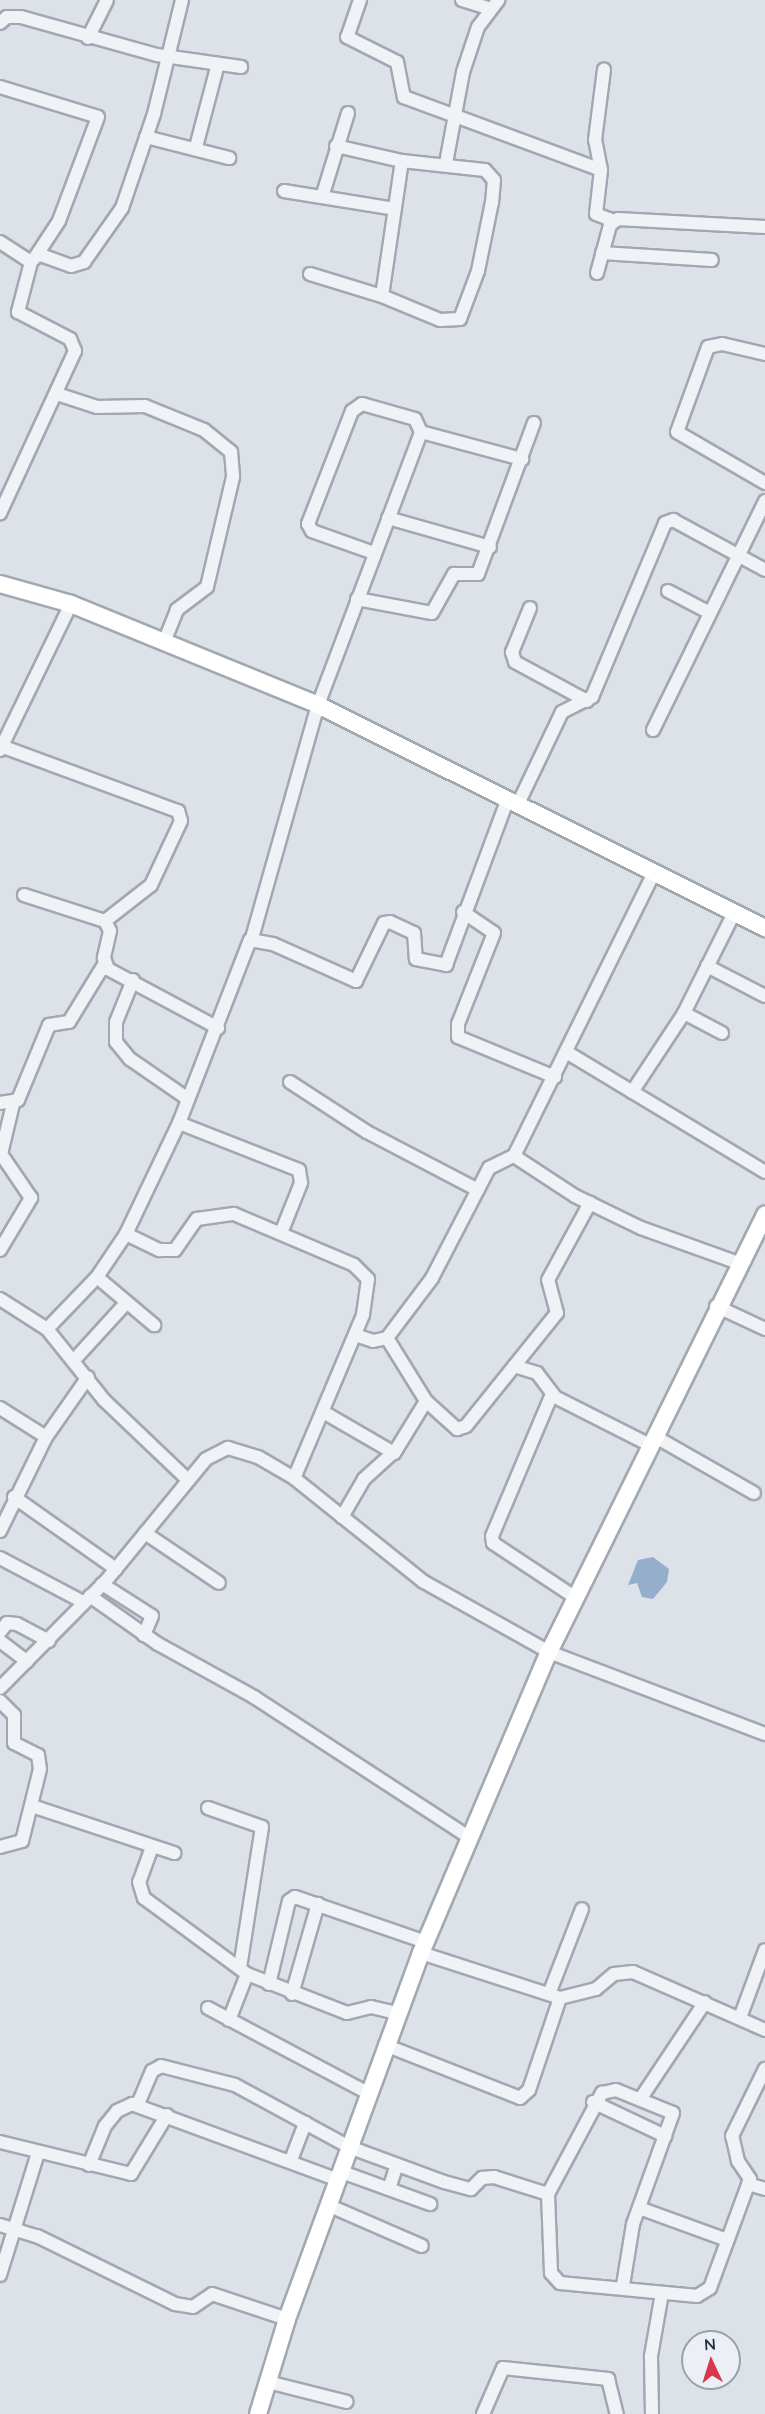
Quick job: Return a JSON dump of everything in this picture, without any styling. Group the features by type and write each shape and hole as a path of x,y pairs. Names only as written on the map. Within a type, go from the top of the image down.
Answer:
{"main road":[{"path":"0,584 71,604 318,705 765,928"},
{"path":"258,2414 287,2319 330,2206 385,2045 423,1947 549,1652 716,1306 765,1214"}],"street":[{"path":"88,38 107,0"},
{"path":"0,242 34,258 71,266 84,262 122,208 147,137 182,0"},
{"path":"360,0 350,41 397,62 404,97 456,112 601,170"},
{"path":"446,163 463,72 494,4 462,0"},
{"path":"0,23 12,15 88,38 168,57 241,67"},
{"path":"196,147 218,64"},
{"path":"604,70 595,140 601,170 596,214 614,221 765,227"},
{"path":"0,87 98,117 59,221 34,258 18,312 74,344 57,394 0,513"},
{"path":"322,197 348,113"},
{"path":"147,137 196,147 229,158"},
{"path":"310,274 382,296 453,322 465,310 478,271 494,180 485,170 446,163 402,161 336,146"},
{"path":"382,296 402,161"},
{"path":"284,191 395,209"},
{"path":"597,273 614,221"},
{"path":"602,253 712,260"},
{"path":"765,354 722,344 708,347 677,432 765,483"},
{"path":"57,394 98,406 145,406 204,430 231,452 233,477 207,587 177,610 164,642"},
{"path":"47,1329 97,1277 126,1234 179,1123 252,938 318,705 421,432 415,419 362,404 352,411 326,472 309,528 374,553"},
{"path":"357,599 432,613 449,578 459,572 478,574 490,547 534,423"},
{"path":"421,432 522,459"},
{"path":"653,730 765,501"},
{"path":"388,518 490,547"},
{"path":"252,938 356,981 387,922 414,933 416,959 446,966 463,927 463,912 512,803 562,712 587,701 665,523 673,520 765,570"},
{"path":"668,591 710,613"},
{"path":"71,604 2,742 178,811 181,821 151,885 105,921"},
{"path":"530,608 513,652 514,662 587,701"},
{"path":"387,1338 432,1278 489,1168 514,1156 568,1053 654,873"},
{"path":"0,1250 31,1198 1,1154 6,1104 27,1087 50,1025 69,1022 105,963 110,932 105,921 24,896"},
{"path":"463,912 494,933 458,1024 458,1037 555,1077"},
{"path":"632,1092 684,1013 734,913"},
{"path":"105,963 218,1028"},
{"path":"707,966 765,996"},
{"path":"133,980 116,1022 116,1042 130,1059 188,1099"},
{"path":"684,1013 722,1033"},
{"path":"568,1053 765,1172"},
{"path":"290,1083 367,1132 478,1190"},
{"path":"179,1123 299,1170 301,1183 280,1233"},
{"path":"514,1156 590,1203 641,1228 739,1263"},
{"path":"387,1338 426,1401 460,1430 557,1313 548,1280 590,1203"},
{"path":"126,1234 159,1250 175,1250 197,1219 222,1213 280,1233 354,1265 368,1279 370,1290 355,1335 325,1413 294,1478"},
{"path":"97,1277 154,1325"},
{"path":"0,1299 47,1329 75,1359 120,1417 188,1480"},
{"path":"75,1359 127,1302"},
{"path":"716,1306 765,1329"},
{"path":"355,1335 387,1338"},
{"path":"514,1366 537,1373 552,1394 652,1441 754,1493"},
{"path":"0,1530 14,1497 46,1437 88,1377"},
{"path":"552,1394 492,1536 493,1543 576,1598"},
{"path":"342,1517 364,1479 394,1453 426,1401"},
{"path":"0,1408 46,1437"},
{"path":"325,1413 394,1453"},
{"path":"0,1688 116,1569 206,1459 228,1448 258,1457 294,1478 424,1582 549,1652 765,1734"},
{"path":"14,1497 116,1569"},
{"path":"146,1533 219,1583"},
{"path":"0,1558 86,1599 144,1635 254,1697 470,1838"},
{"path":"102,1584 152,1616 144,1635"},
{"path":"0,1632 7,1623 17,1624 48,1641"},
{"path":"0,1641 27,1661"},
{"path":"0,1701 14,1715 14,1743 40,1761 32,1806 22,1841 0,1847"},
{"path":"32,1806 174,1853"},
{"path":"207,1808 261,1827 244,1971 229,2020"},
{"path":"152,1847 139,1882 144,1898 244,1971 292,1994 347,2013 371,2007 397,2013"},
{"path":"269,1984 289,1902 295,1897 554,1996 596,1989 614,1974 633,1972 741,2015 765,2030"},
{"path":"292,1994 318,1904"},
{"path":"385,2045 520,2098 529,2090 554,1996 582,1909"},
{"path":"741,2015 759,1986 765,1950"},
{"path":"641,2098 705,2002"},
{"path":"208,2008 368,2093"},
{"path":"138,2104 152,2071 162,2066 235,2085 349,2147 465,2189 486,2176 548,2194"},
{"path":"623,2285 639,2208 673,2113 641,2098 608,2090 593,2102 548,2194 554,2279 623,2285 662,2293 704,2294 751,2174 738,2161 732,2136 765,2069"},
{"path":"593,2102 665,2136"},
{"path":"89,2165 117,2111 138,2104 291,2160 389,2189 430,2204"},
{"path":"0,2142 89,2165 135,2172 166,2115"},
{"path":"291,2160 305,2123"},
{"path":"0,2275 17,2229 38,2153"},
{"path":"389,2189 398,2165"},
{"path":"748,2184 765,2189"},
{"path":"330,2206 422,2246"},
{"path":"639,2208 727,2240"},
{"path":"0,2225 17,2229 176,2304 193,2307 212,2294 287,2319"},
{"path":"652,2414 651,2356 662,2293"},
{"path":"483,2414 503,2368 608,2379 617,2414"},
{"path":"268,2382 347,2402"}],"water":[{"path":"653,1557 669,1569 667,1582 653,1599 642,1597 637,1583 628,1585 638,1560"}]}
